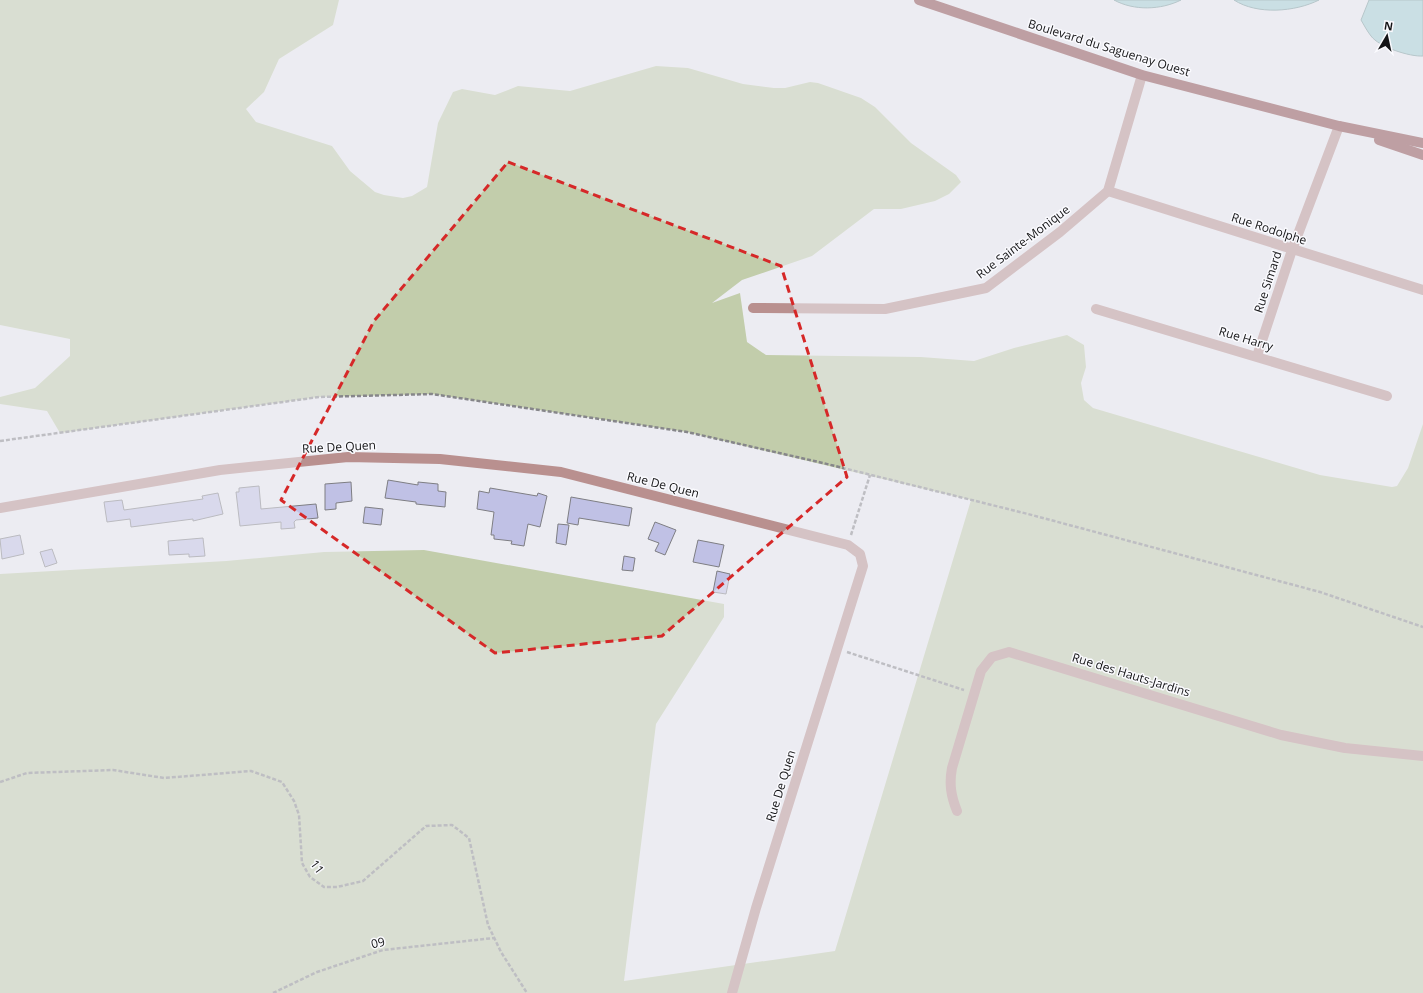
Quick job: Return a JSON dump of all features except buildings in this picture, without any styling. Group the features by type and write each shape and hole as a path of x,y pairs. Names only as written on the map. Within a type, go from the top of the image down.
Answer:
{"main road":[{"name":"Boulevard du Saguenay Ouest","path":"919,0 1142,75 1339,126 1423,143"},
{"name":"Boulevard du Saguenay Ouest","path":"1339,126 1423,155"}],"street":[{"path":"1108,191 1142,75"},
{"name":"Rue Simard","path":"1257,356 1292,250 1339,126"},
{"name":"Rue Rodolphe","path":"1108,191 1423,290"},
{"name":"Rue Sainte-Monique","path":"752,308 885,309 986,288 1060,232 1108,191"},
{"name":"Rue Harry","path":"1096,309 1387,396"},
{"name":"Rue De Quen","path":"0,508 220,470 348,457 440,458 561,472 848,545 860,554 863,566 756,908 732,993"},
{"name":"Rue des Hauts-Jardins","path":"957,811 951,796 949,782 981,671 985,663 1000,654 1009,652 1281,735 1345,748 1423,756"}],"path":[{"path":"0,441 319,397 432,394 687,432 870,475 1035,516 1320,592 1423,627"},
{"path":"848,545 870,475"},
{"path":"837,649 974,694"},
{"name":"11","path":"0,782 27,773 113,770 164,778 251,771 282,782 294,801 299,815 302,863 310,877 324,887 337,887 362,881 426,826 452,825 469,838 488,925 494,938 527,993"},
{"name":"09","path":"273,993 317,972 383,950 494,938"}],"highlighted area":[{"path":"508,162 781,266 847,477 662,636 495,653 281,500 374,321"}],"green space":[{"path":"0,0 339,0 333,25 279,59 264,92 246,109 256,122 332,146 350,171 375,192 403,198 412,196 427,187 438,123 453,92 462,89 495,95 518,86 570,91 656,66 688,68 743,84 774,88 785,88 810,82 818,83 861,98 875,107 911,143 956,175 961,182 949,194 935,201 901,209 874,209 812,256 742,280 712,303 740,293 747,342 766,355 921,357 974,361 1014,348 1067,335 1084,345 1086,367 1081,383 1084,400 1093,408 1320,475 1392,487 1397,486 1408,468 1423,424 1423,993 0,993 0,574 226,561 324,552 424,550 724,604 724,617 656,724 624,981 835,951 971,500 687,432 432,394 319,397 60,433 47,411 0,404 0,397 35,388 70,356 70,339 0,325"}],"water":[{"path":"1114,0 1181,0 1165,6 1148,8 1130,6"},
{"path":"1234,0 1319,0 1299,7 1265,10 1243,5"},
{"path":"1369,0 1423,0 1423,56 1411,55 1395,50 1381,44 1371,36 1361,20"}]}
